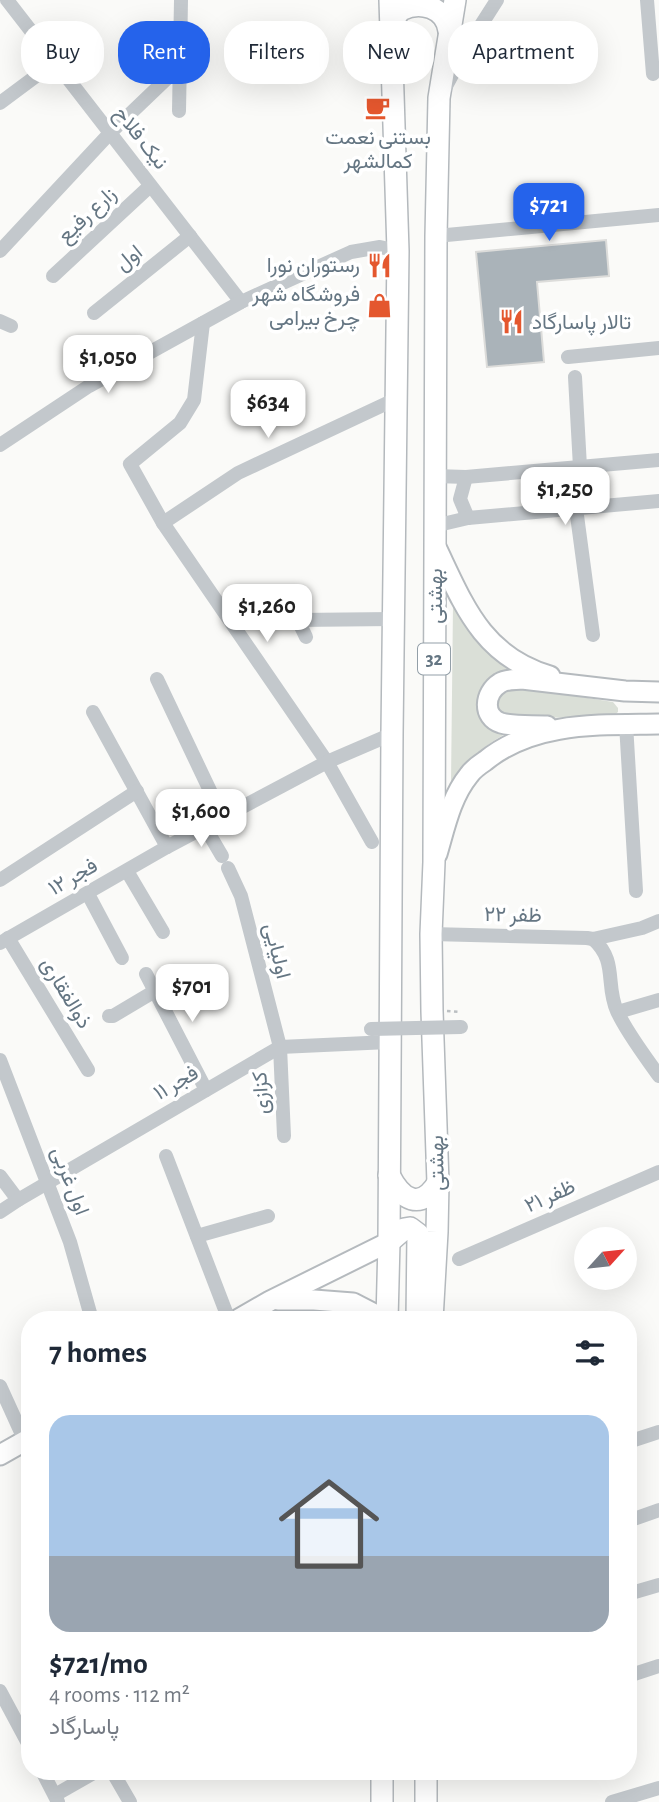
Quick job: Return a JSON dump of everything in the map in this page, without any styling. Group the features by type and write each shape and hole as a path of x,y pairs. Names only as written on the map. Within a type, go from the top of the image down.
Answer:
{"highway":[{"name":"بهشتی","path":"390,0 390,21"},
{"name":"بهشتی","path":"451,21 455,0"},
{"path":"394,21 407,5 421,1 438,7 448,22"},
{"name":"بهشتی","path":"433,1311 438,1183 431,934 434,862 436,236 439,98 448,38"},
{"name":"بهشتی","path":"386,1311 398,251 392,84"},
{"path":"389,1175 396,1189 414,1200 425,1199 438,1183"},
{"path":"389,1242 404,1229 410,1228 418,1234 417,1311"},
{"path":"377,1800 380,1780"},
{"path":"426,1780 426,1802"}],"main road":[{"path":"434,535 468,612 498,649 539,672 588,686"},
{"path":"659,692 625,691 522,679 508,680 493,689 487,707 490,715 499,723 583,726 659,724"},
{"path":"625,691 626,724"},
{"path":"434,862 457,794 470,773 513,742 545,731 583,726"},
{"path":"253,1311 389,1242"},
{"path":"270,1301 353,1303 369,1311"},
{"path":"0,1454 21,1442"}],"street":[{"path":"181,0 181,21"},
{"path":"439,98 497,0"},
{"path":"647,0 653,74"},
{"name":"نیک فلاح","path":"3,5 21,25"},
{"path":"0,103 25,84"},
{"name":"نیک فلاح","path":"72,84 241,302"},
{"path":"0,251 110,133 161,84"},
{"path":"179,111 180,84"},
{"name":"زارع رفیع","path":"53,276 150,186"},
{"path":"436,236 659,215"},
{"name":"اول","path":"94,313 190,236"},
{"path":"0,445 89,386 241,302 351,252 380,247 398,251"},
{"path":"203,323 194,400 180,424 130,464 163,523 327,762 372,842"},
{"path":"568,356 659,348"},
{"path":"575,377 580,467"},
{"path":"163,523 238,473 396,399"},
{"path":"435,476 466,477 659,460"},
{"path":"466,477 460,499 468,518"},
{"path":"434,535 468,518 659,501"},
{"path":"576,508 593,635"},
{"path":"287,597 306,637"},
{"path":"297,620 393,620"},
{"path":"158,679 223,818"},
{"path":"93,712 167,847"},
{"path":"626,724 636,891"},
{"name":"فجر ۱۲","path":"4,940 167,847 327,762 392,734"},
{"path":"0,880 137,792"},
{"name":"اولیایی","path":"205,827 241,896 280,1047"},
{"path":"127,871 163,932"},
{"path":"88,894 122,958"},
{"name":"ظفر ۲۲","path":"431,934 593,939 642,928 659,921"},
{"path":"593,939 609,961 618,1012 654,1060 659,1076"},
{"name":"ذوالفقاری","path":"4,940 88,1070"},
{"path":"146,974 206,1090"},
{"path":"109,1016 155,991"},
{"path":"618,1012 659,1000"},
{"path":"371,1029 461,1027"},
{"name":"فجر ۱۱","path":"0,1212 280,1047 389,1042"},
{"name":"کزازی","path":"280,1047 284,1136"},
{"name":"اول غربی","path":"0,1060 70,1242 89,1311"},
{"path":"166,1156 226,1311"},
{"name":"ظفر ۲۱","path":"459,1259 659,1172"},
{"path":"0,1176 18,1200"},
{"path":"197,1236 268,1216"},
{"path":"0,1386 21,1427"},
{"path":"637,1439 659,1432"},
{"path":"637,1518 659,1510"},
{"path":"637,1591 659,1585"},
{"path":"637,1673 659,1666"},
{"path":"0,1691 21,1730"},
{"path":"47,1780 57,1799 84,1780"},
{"path":"117,1780 130,1802"},
{"path":"612,1802 659,1788"}],"shaded area":[{"path":"453,605 480,643 517,670 496,674 487,680 479,699 509,732 477,754 451,783"},
{"path":"513,686 613,702 618,712 612,717 513,718 504,715 497,706 497,692"}],"building":[{"name":"تالار پاسارگاد","path":"606,240 609,276 537,282 544,362 487,367 476,252"}],"place":[{"name":"بستنی نعمت کمالشهر","path":"378,108"},
{"name":"رستوران نورا","path":"380,265"},
{"name":"فروشگاه شهر چرخ بیرامی","path":"380,306"},
{"name":"تالار پاسارگاد","path":"512,322"}]}
